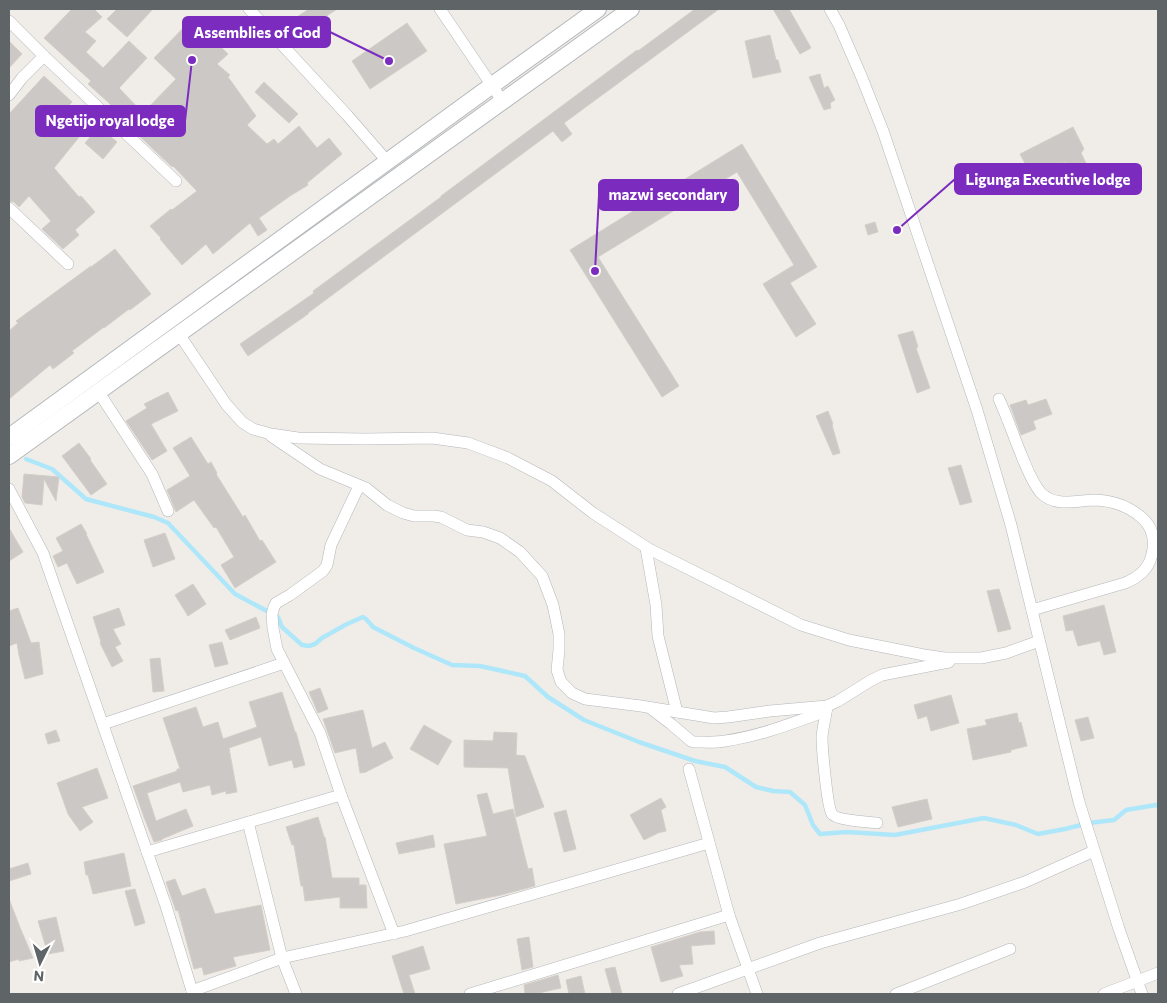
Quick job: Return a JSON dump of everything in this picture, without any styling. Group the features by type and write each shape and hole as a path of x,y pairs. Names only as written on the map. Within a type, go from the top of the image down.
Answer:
{"main road":[{"path":"9,437 598,9"},
{"path":"9,456 632,9"}],"street":[{"path":"249,9 387,161"},
{"path":"440,9 490,86 503,102"},
{"path":"830,9 839,24 883,131 977,410 1010,525 1079,802 1116,920 1142,994"},
{"path":"9,21 176,181"},
{"path":"9,95 44,56"},
{"path":"9,208 68,264"},
{"path":"179,334 226,404 242,422 253,429 298,438 432,438 468,443 508,458 552,481 593,514 646,548 801,625 849,640 944,658 980,658 1039,641"},
{"path":"98,391 152,474 168,511"},
{"path":"1000,399 1028,471 1042,494 1052,500 1064,502 1093,500 1122,505 1137,513 1148,523 1154,534 1154,549 1151,561 1137,578 1125,584 1032,610"},
{"path":"266,432 320,469 366,488 387,505 403,513 414,516 441,517 467,530 483,532 500,538 520,552 542,576 553,605 559,634 557,670 561,682 572,693 585,699 714,718 770,711 827,708"},
{"path":"359,486 331,544 327,565 290,596 276,603 272,614 273,628 277,650 320,733 341,795 394,934"},
{"path":"9,488 43,553 166,906 193,993 282,958 394,934 709,843"},
{"path":"646,548 656,605 658,636 677,712"},
{"path":"648,707 691,741 723,742 747,738 784,726 827,708 882,675 965,658"},
{"path":"103,724 284,663"},
{"path":"827,708 822,736 829,805 832,814 846,819 877,823"},
{"path":"688,769 729,915 756,994"},
{"path":"147,852 341,795"},
{"path":"248,822 282,958 296,994"},
{"path":"678,994 820,943 961,904 1025,882 1094,851"},
{"path":"470,994 729,915"},
{"path":"896,994 1010,948"},
{"path":"1104,994 1158,973"}],"building":[{"path":"72,9 94,9 102,17 85,32 96,41 86,52 103,68 129,41 147,58 119,88 143,113 176,79 154,58 192,19 228,54 217,64 230,75 228,77 256,116 247,125 267,144 274,139 278,144 299,126 317,148 329,138 342,154 307,183 308,185 259,218 267,230 258,236 250,223 213,254 206,244 182,265 150,226 197,191 88,84 91,81 44,38"},
{"path":"117,9 153,9 127,37 107,19"},
{"path":"309,9 337,9 295,37 286,24"},
{"path":"695,9 719,9 564,123 572,134 562,142 553,131 308,314 248,356 240,344 314,293 313,291"},
{"path":"773,9 789,9 811,48 800,54"},
{"path":"407,23 427,51 370,89 352,61"},
{"path":"770,35 781,72 753,78 745,41"},
{"path":"9,41 22,54 9,68"},
{"path":"820,74 824,88 828,86 835,100 830,103 831,108 824,110 809,77"},
{"path":"44,76 72,102 59,116 80,136 54,168 95,212 75,230 79,235 63,249 42,229 51,221 29,196 19,207 14,202 9,201 9,114"},
{"path":"264,82 298,114 289,123 255,92"},
{"path":"99,127 117,142 103,159 85,143"},
{"path":"1073,127 1084,149 1081,153 1097,185 1081,193 1065,162 1033,178 1020,154"},
{"path":"742,144 817,267 790,283 816,324 796,337 763,284 794,265 737,172 598,257 679,386 662,397 570,250"},
{"path":"875,222 878,232 868,235 865,225"},
{"path":"115,249 151,294 72,351 74,353 53,369 50,365 9,399 9,331 18,323 16,321"},
{"path":"913,331 918,347 916,348 930,388 917,393 898,335"},
{"path":"168,392 178,411 151,424 167,451 152,460 126,421 147,408 144,404"},
{"path":"1046,399 1052,414 1033,421 1036,429 1021,435 1010,405 1026,400 1028,405"},
{"path":"828,411 840,453 833,455 816,416"},
{"path":"191,437 208,464 211,462 216,474 243,517 245,515 260,541 262,540 276,562 235,588 221,565 234,557 216,527 214,528 194,500 176,512 167,490 190,476 173,448"},
{"path":"79,443 107,484 91,495 62,456"},
{"path":"961,465 972,502 960,505 948,468"},
{"path":"24,474 59,477 56,501 44,479 42,505 25,503 22,497"},
{"path":"81,524 104,572 77,584 67,563 58,567 53,556 63,551 56,538"},
{"path":"9,528 23,552 9,561"},
{"path":"165,533 175,559 153,567 144,540"},
{"path":"193,584 206,604 188,616 175,595"},
{"path":"999,589 1011,629 998,632 987,591"},
{"path":"1104,605 1116,652 1104,655 1100,641 1078,646 1073,630 1066,631 1063,616"},
{"path":"18,608 31,643 39,642 43,674 25,679 17,643 9,646 9,611"},
{"path":"119,608 125,625 113,629 121,644 115,647 123,661 112,667 100,643 93,617"},
{"path":"256,617 260,628 230,640 225,630"},
{"path":"222,642 228,664 215,667 209,645"},
{"path":"160,658 164,691 153,692 150,659"},
{"path":"320,688 328,709 318,713 309,692"},
{"path":"282,692 305,765 294,768 292,760 269,766 261,737 229,748 237,792 226,794 226,791 212,795 210,785 183,792 180,782 147,793 156,821 186,809 193,826 154,842 133,786 180,769 163,718 196,707 203,727 218,722 223,739 257,727 249,702"},
{"path":"951,695 959,723 931,731 927,716 918,719 914,705"},
{"path":"363,710 372,748 385,742 393,758 366,772 360,773 356,748 335,753 323,719"},
{"path":"1017,713 1027,746 1011,750 1011,752 973,760 967,729 987,725 985,720"},
{"path":"1088,717 1094,738 1081,741 1075,720"},
{"path":"424,725 452,741 438,765 410,749"},
{"path":"56,730 60,741 48,744 45,734"},
{"path":"494,732 517,733 516,755 525,756 544,807 516,817 508,768 464,767 464,740 493,741"},
{"path":"97,768 108,798 82,807 93,822 80,831 68,814 57,783"},
{"path":"487,793 493,814 513,809 528,869 532,868 535,886 456,904 444,844 487,836 477,795"},
{"path":"661,798 666,807 661,810 666,831 644,840 630,815"},
{"path":"927,799 932,819 898,827 892,807"},
{"path":"566,810 576,849 564,852 554,813"},
{"path":"318,817 325,837 332,878 359,878 359,885 366,885 367,908 340,908 340,897 305,901 294,845 292,845 286,827"},
{"path":"433,835 435,847 399,854 396,843"},
{"path":"124,853 131,886 93,894 88,875 86,875 84,862"},
{"path":"28,863 31,874 9,881 9,869"},
{"path":"175,879 182,896 205,888 215,914 261,905 270,950 233,957 236,966 204,975 202,967 194,969 178,910 176,911 166,882"},
{"path":"135,889 145,923 135,926 125,891"},
{"path":"9,899 21,930 33,958 9,962"},
{"path":"56,917 64,951 48,954 38,921"},
{"path":"714,931 715,944 691,946 693,964 679,965 683,976 661,982 651,947 700,932"},
{"path":"529,937 533,967 522,970 517,939"},
{"path":"423,946 430,969 409,975 415,994 404,994 392,956"},
{"path":"615,967 622,994 612,994 605,969"},
{"path":"558,975 561,988 525,994 524,985"},
{"path":"581,976 585,994 569,994 566,980"}],"waterway":[{"path":"26,459 52,469 86,499 154,517 168,523 235,594 278,617 282,627 302,645 309,646 315,644 322,638 363,617 373,627 452,665 480,666 525,676 548,697 584,720 639,742 695,761 725,767 756,787 790,792 805,805 813,825 820,834 847,832 895,835 984,818 1016,825 1038,834 1089,823 1114,820 1126,810 1158,806"}],"place":[{"name":"Ngetijo royal lodge","path":"192,60"},
{"name":"Assemblies of God","path":"389,61"},
{"name":"Ligunga Executive lodge","path":"897,230"},
{"name":"mazwi secondary","path":"595,271"}]}
